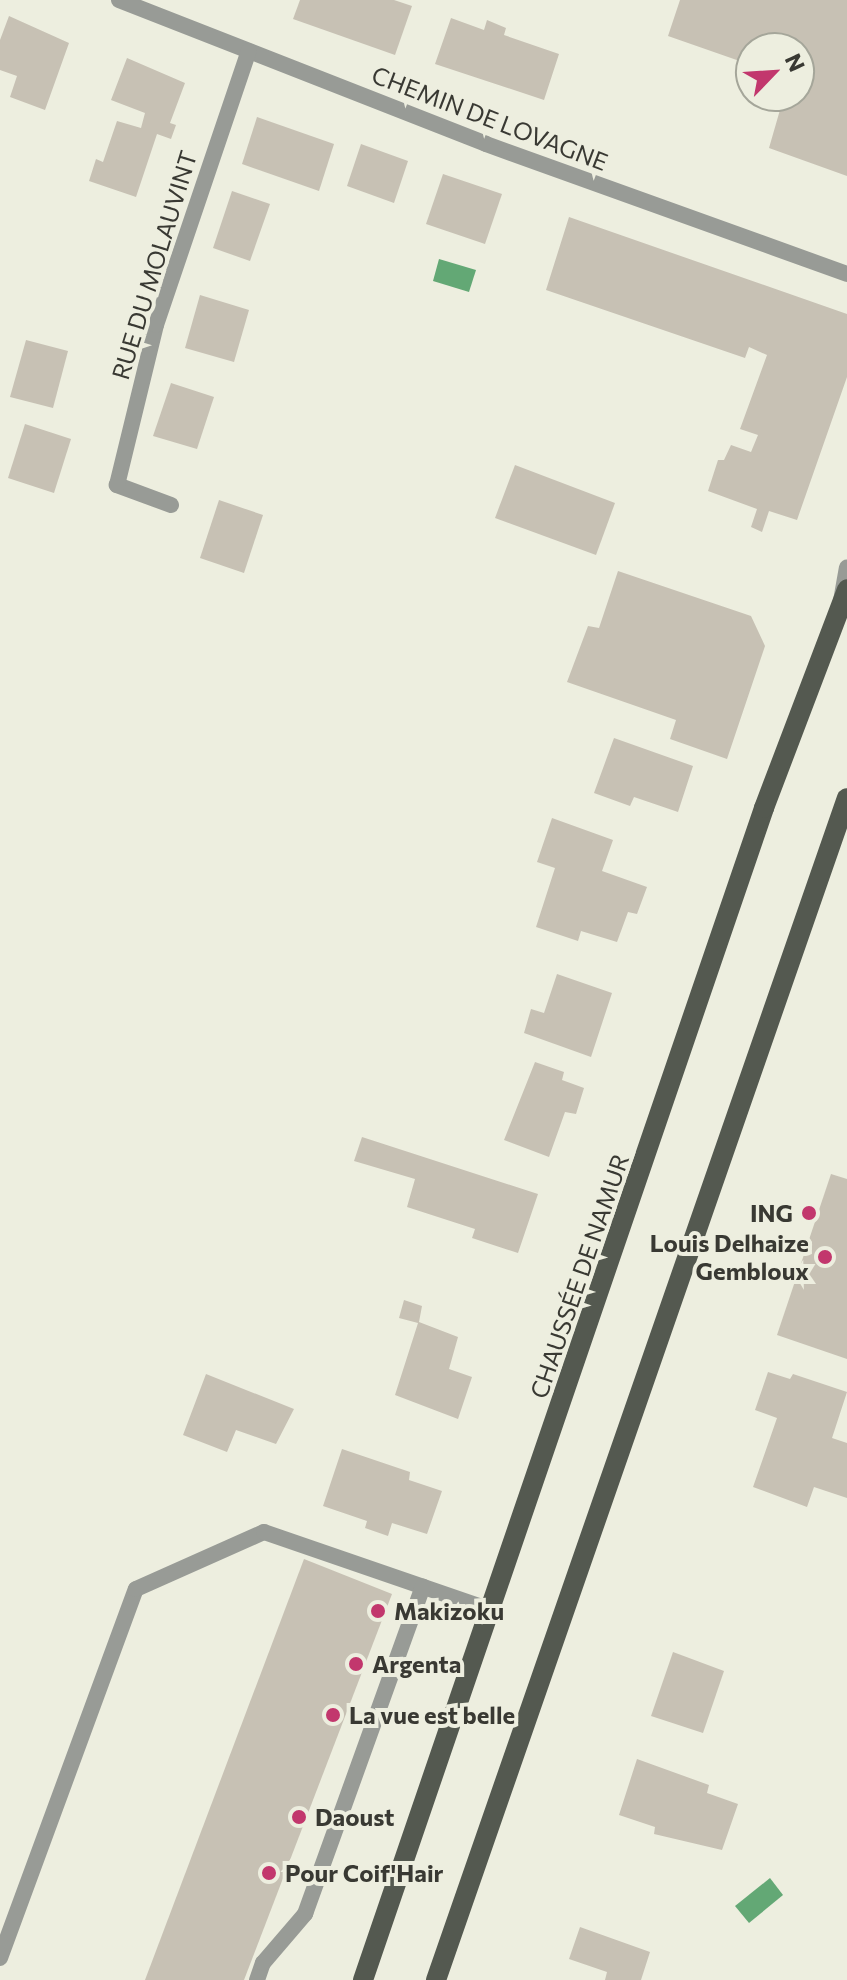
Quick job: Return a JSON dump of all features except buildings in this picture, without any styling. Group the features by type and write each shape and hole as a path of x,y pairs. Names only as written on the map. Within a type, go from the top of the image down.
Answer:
{"main road":[{"name":"CHAUSSÉE DE NAMUR","path":"363,1980 493,1611 764,808 843,598"},
{"path":"436,1980 847,798"}],"street":[{"name":"CHEMIN DE LOVAGNE","path":"119,0 567,173 847,274"},
{"name":"RUE DU MOLAUVINT","path":"171,505 117,485 156,325 249,51"},
{"path":"843,598 847,568"},
{"path":"0,1958 136,1589 264,1532 493,1611"},
{"path":"257,1980 263,1963 305,1914 423,1587"}],"shaded area":[{"path":"439,259 476,270 469,292 433,281"},
{"path":"770,1878 783,1895 749,1923 735,1906"}],"place":[{"name":"ING","path":"809,1213"},
{"name":"Louis Delhaize Gembloux","path":"825,1257"},
{"name":"Makizoku","path":"378,1611"},
{"name":"Argenta","path":"356,1664"},
{"name":"La vue est belle","path":"333,1715"},
{"name":"Daoust","path":"299,1817"},
{"name":"Pour Coif'Hair","path":"269,1873"}]}
